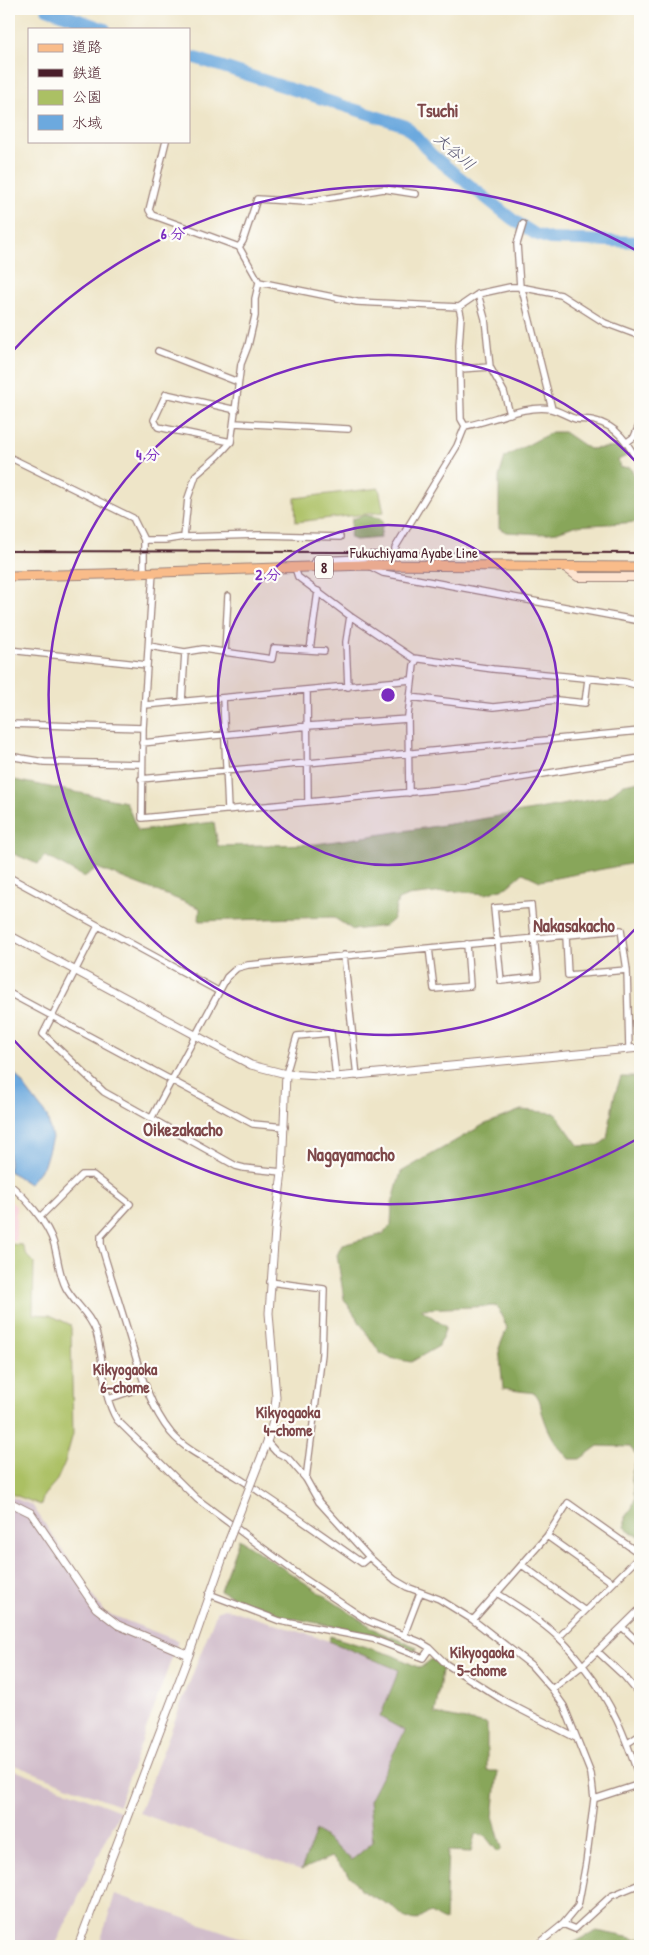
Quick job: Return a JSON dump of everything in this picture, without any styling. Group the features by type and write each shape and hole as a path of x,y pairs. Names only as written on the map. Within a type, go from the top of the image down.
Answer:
{"main road":[{"name":"Fukuchiyama Ayabe Line","path":"9,576 366,565 640,566"},
{"path":"565,566 578,577 640,577"}],"street":[{"path":"166,142 149,210 152,215 239,247 259,282 255,300 255,316 248,346 241,364 231,442 196,475 188,498 184,537"},
{"path":"239,247 243,241 257,199 305,202 384,189 416,194"},
{"path":"522,224 517,244 520,287 526,302 552,409"},
{"path":"259,282 357,302 459,307 478,294 510,287 520,287 561,295 605,323 640,336"},
{"path":"478,294 485,319 490,367 504,392 510,414"},
{"path":"459,307 461,316 459,346 461,419 465,426"},
{"path":"158,351 238,382"},
{"path":"460,369 490,367"},
{"path":"231,442 158,427 154,420 166,394 236,410"},
{"path":"465,426 510,414 541,408 552,409 576,419 595,421 615,429 627,442 640,465"},
{"path":"627,442 634,437 640,422"},
{"path":"234,423 348,429"},
{"path":"312,567 316,560 390,557 395,553 395,548 457,446 465,426"},
{"path":"9,457 133,518 144,540 148,572 149,646 142,743 142,818 464,787 640,758"},
{"path":"144,540 253,535 340,537"},
{"path":"366,565 382,573 640,621"},
{"path":"296,568 298,577 318,590 350,616 413,658 493,670 625,682 640,686"},
{"path":"310,650 318,590"},
{"path":"225,652 228,596"},
{"path":"348,687 346,642 350,616"},
{"path":"149,646 185,652 203,649 272,659 274,648 324,651"},
{"path":"9,650 147,665"},
{"path":"182,701 185,652"},
{"path":"409,793 408,720 411,680 417,659"},
{"path":"410,697 493,707 557,700 585,703 588,679"},
{"path":"145,705 411,680"},
{"path":"307,691 308,802"},
{"path":"223,698 228,810"},
{"path":"142,743 225,733 408,720"},
{"path":"9,724 143,728"},
{"path":"141,779 640,731"},
{"path":"9,756 44,762 142,764"},
{"path":"9,877 218,991"},
{"path":"531,904 538,977 501,981 497,942 494,908 531,904"},
{"path":"98,926 76,972 42,1034 104,1092 236,1166 282,1172"},
{"path":"151,1119 218,991 227,977 237,968 248,965 621,930 627,970 629,1049"},
{"path":"9,935 250,1065 286,1074 336,1078 640,1048"},
{"path":"566,936 568,975 627,970"},
{"path":"429,948 434,988 470,986 466,944"},
{"path":"344,955 357,1076"},
{"path":"9,992 253,1124 285,1127"},
{"path":"78,1946 189,1655 209,1594 268,1442 274,1421 276,1397 269,1313 270,1282 282,1172 286,1074 297,1036 332,1033 336,1078"},
{"path":"40,1217 82,1175 93,1175 130,1204 102,1236 101,1244 146,1386 161,1418 181,1444 274,1500 362,1563 369,1557"},
{"path":"9,1184 18,1191 40,1217 53,1241 66,1288 88,1315 96,1332 108,1399 117,1420 197,1499 302,1577 368,1621 404,1635 430,1648 446,1664 506,1702 576,1738"},
{"path":"270,1282 324,1289 322,1354 306,1479"},
{"path":"108,1399 146,1386"},
{"path":"268,1442 276,1452 288,1458 306,1479 319,1502 369,1557 395,1580 420,1593 439,1599 473,1620 531,1665 564,1706 590,1774 594,1799 586,1863 578,1906 563,1924 536,1946"},
{"path":"9,1502 31,1513 96,1608 118,1625 189,1655"},
{"path":"473,1620 547,1536 568,1503 640,1555 559,1637"},
{"path":"547,1536 613,1583"},
{"path":"522,1565 585,1611"},
{"path":"404,1635 420,1593"},
{"path":"497,1593 559,1637 583,1665 611,1706 628,1743 640,1780"},
{"path":"209,1594 280,1620 373,1639 423,1658 430,1648"},
{"path":"552,1689 583,1665 640,1609"},
{"path":"622,1627 640,1644"},
{"path":"597,1651 624,1676 640,1695"},
{"path":"628,1743 640,1735"},
{"path":"594,1799 640,1784"},
{"path":"563,1924 575,1929 611,1896 640,1884"}],"shaded area":[{"path":"9,1200 16,1206 16,1241 9,1241"},
{"path":"9,1496 32,1505 104,1612 178,1641 119,1805 9,1763"},
{"path":"224,1608 329,1641 399,1670 380,1717 405,1730 369,1801 373,1842 352,1860 316,1831 301,1870 139,1813 217,1611"},
{"path":"9,1768 120,1811 55,1946 9,1946"},
{"path":"115,1894 265,1946 99,1946"}],"green space":[{"path":"552,432 564,432 589,449 620,447 627,456 618,460 620,468 630,467 640,486 640,522 574,526 557,532 540,534 506,532 499,528 499,477 505,457"},
{"path":"379,488 384,512 296,522 295,498"},
{"path":"365,515 380,518 383,522 380,538 356,540 350,538 352,519"},
{"path":"9,779 126,802 138,831 214,822 218,846 316,844 470,821 607,797 624,784 640,781 640,862 540,881 523,873 507,887 486,894 453,891 408,896 398,900 393,919 385,926 353,930 333,917 199,921 200,908 97,868 84,877 45,856 38,864 9,852"},
{"path":"621,1077 640,1077 640,1536 633,1534 625,1527 625,1517 632,1508 635,1498 631,1476 637,1456 630,1447 598,1446 580,1459 569,1459 550,1434 540,1402 535,1393 503,1389 499,1348 507,1328 497,1306 421,1309 446,1327 439,1346 411,1362 390,1358 380,1353 344,1299 337,1255 342,1245 383,1234 391,1225 392,1204 401,1172 483,1125 521,1110 555,1113 579,1146 599,1145 607,1139 614,1097"},
{"path":"9,1244 22,1245 27,1256 34,1263 33,1314 50,1315 71,1325 73,1434 65,1462 57,1480 44,1495 41,1505 9,1493"},
{"path":"239,1539 379,1632 417,1647 416,1651 373,1634 276,1615 220,1591"},
{"path":"330,1636 392,1655 420,1668 432,1659 443,1665 435,1714 487,1724 487,1771 498,1771 493,1817 502,1848 498,1852 484,1835 475,1834 471,1852 448,1851 445,1921 431,1913 416,1920 405,1918 393,1907 360,1890 354,1880 331,1857 301,1870 316,1831 352,1860 373,1842 369,1801 405,1731 380,1717 399,1670 329,1641"},
{"path":"597,1931 637,1939 640,1937 640,1946 567,1946"}],"water":[{"path":"9,1066 47,1116 52,1138 44,1165 29,1184 9,1171"}],"waterway":[{"name":"大谷川","path":"47,9 102,28"},
{"name":"大谷川","path":"190,56 406,126 432,155 512,219 535,234 550,239 640,242"}],"railway":[{"path":"9,551 640,553"}],"district":[{"name":"Tsuchi","path":"438,110"},
{"name":"Nakasakacho","path":"574,925"},
{"name":"Oikezakacho","path":"183,1129"},
{"name":"Nagayamacho","path":"351,1154"},
{"name":"Kikyogaoka 6-chome","path":"125,1378"},
{"name":"Kikyogaoka 4-chome","path":"288,1421"},
{"name":"Kikyogaoka 5-chome","path":"482,1661"}]}
